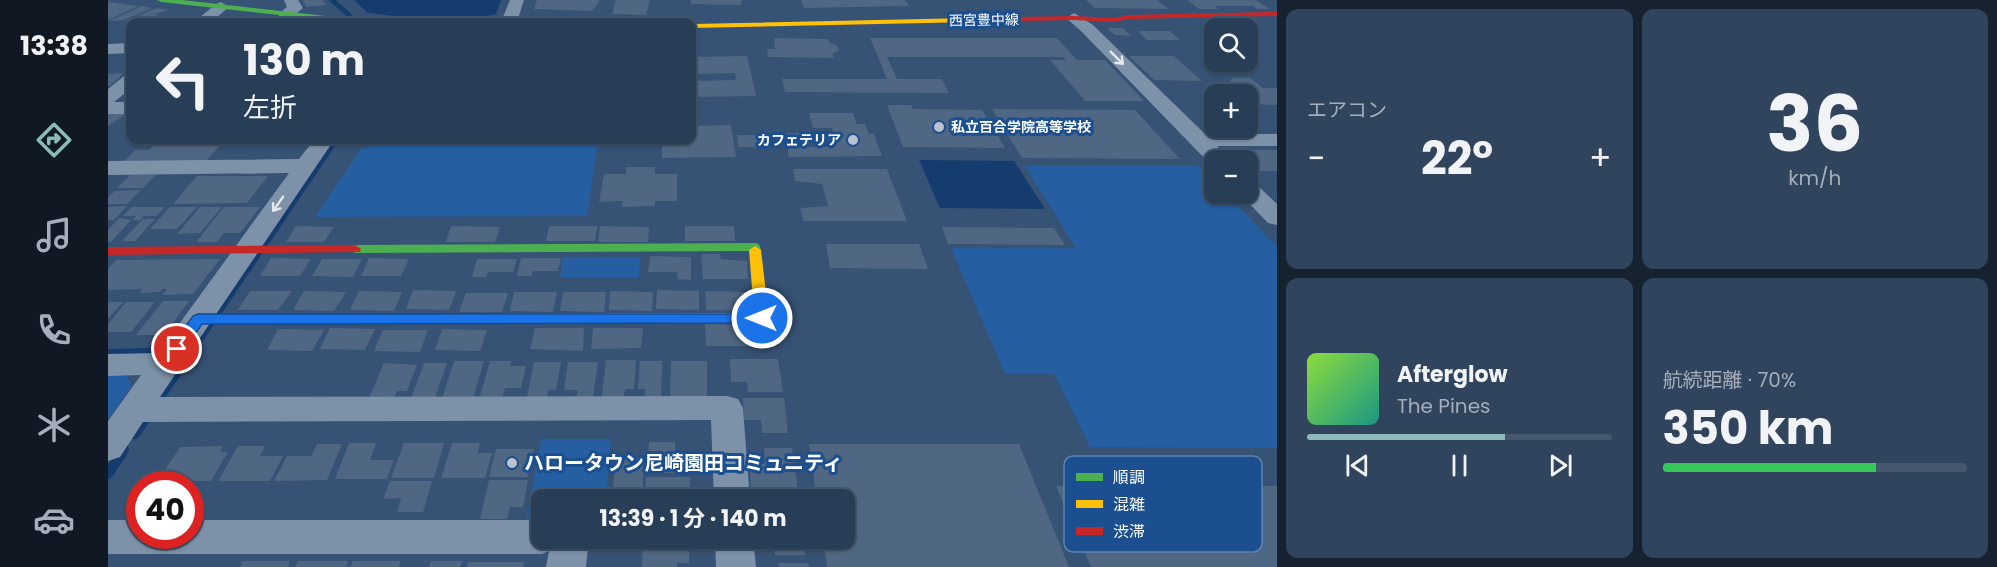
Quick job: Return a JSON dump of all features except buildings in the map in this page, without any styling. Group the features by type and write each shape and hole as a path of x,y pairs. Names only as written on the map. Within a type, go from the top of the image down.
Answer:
{"street":[{"path":"160,0 221,7 288,7 336,18"},
{"path":"510,18 517,0"},
{"path":"207,18 221,7"},
{"name":"西宮豊中線","path":"696,26 1074,18 1114,20 1277,14"},
{"path":"1212,15 1216,18"},
{"path":"1074,18 1087,28 1209,150"},
{"path":"1114,20 1204,25"},
{"path":"108,49 126,48"},
{"path":"126,83 110,97 126,106"},
{"path":"1199,140 1277,140"},
{"path":"108,447 147,410 166,364 256,249 305,166 321,144"},
{"path":"108,186 118,168 305,166"},
{"path":"1258,199 1277,218"},
{"path":"108,251 754,247 762,318 202,319"},
{"path":"108,365 166,364"},
{"path":"147,410 727,408 731,489"},
{"path":"108,537 531,537"},
{"path":"566,567 568,549"},
{"path":"735,549 736,567"}],"shaded area":[{"path":"354,0 501,0 496,14 479,18 413,18 368,13"},
{"path":"380,144 597,144 587,216 315,217 361,149"},
{"path":"919,160 1014,161 1045,209 940,208"},
{"path":"1025,166 1200,166 1204,170 1204,204 1236,204 1277,246 1277,448 1090,447 1054,374 1005,374 951,248 1076,248"},
{"path":"563,257 640,257 639,277 560,277"},
{"path":"108,376 127,376 132,386 108,419"},
{"path":"541,439 611,439 607,489 532,489"},
{"path":"531,494 531,521 526,521"}],"waterway":[{"path":"332,0 350,16 349,18"},
{"path":"282,218 332,144"},
{"path":"177,372 283,216"},
{"path":"108,353 149,352"},
{"path":"135,434 178,370"},
{"path":"108,474 124,450"}],"traffic: fast":[{"path":"161,0 325,18"},
{"path":"355,249 755,247 755,250"}],"traffic: slow":[{"path":"696,26 969,20"},
{"path":"432,319 762,318 755,250"}],"traffic: jam":[{"path":"969,20 1074,18 1114,20 1128,17 1277,14"},
{"path":"108,251 355,249"},
{"path":"198,319 432,319"}],"place":[{"name":"私立百合学院高等学校","path":"939,127"},
{"name":"カフェテリア","path":"853,140"},
{"name":"ハロータウン尼崎園田コミュニティ","path":"512,463"}],"route":[{"path":"177,349 198,319 762,318"}]}
